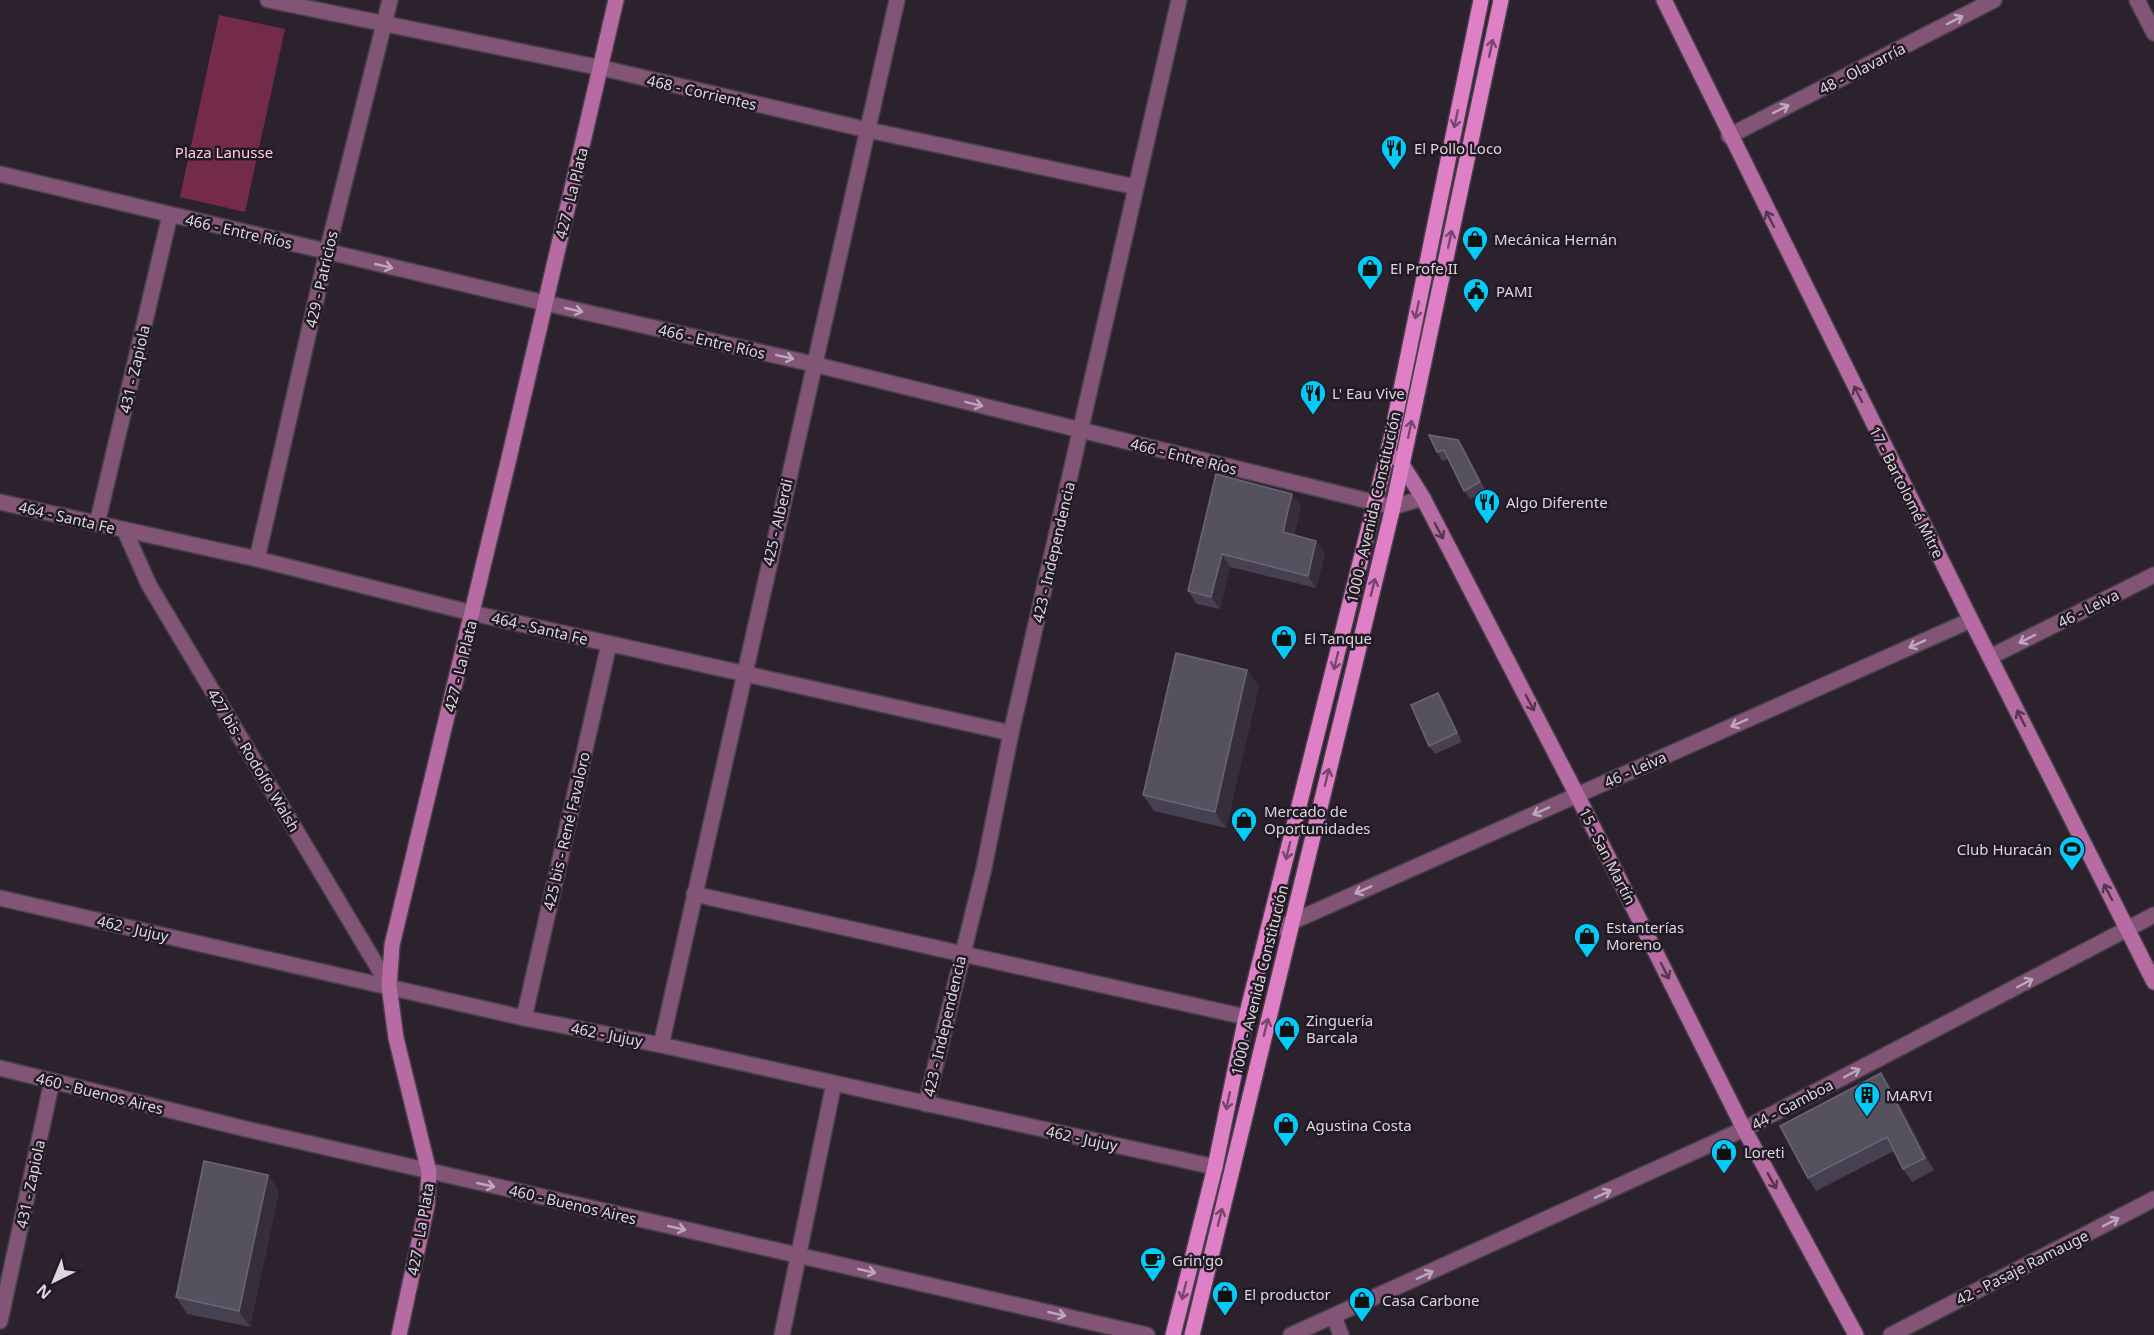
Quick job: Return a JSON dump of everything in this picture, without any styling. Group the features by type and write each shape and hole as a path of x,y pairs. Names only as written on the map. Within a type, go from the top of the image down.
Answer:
{"main road":[{"name":"1000 - Avenida Constitución","path":"1173,1335 1215,1167 1246,1017 1376,503 1480,0"},
{"name":"1000 - Avenida Constitución","path":"1192,1335 1403,465 1501,0"}],"street":[{"name":"468 - Corrientes","path":"268,0 602,68 868,130 1136,187"},
{"name":"429 - Patricios","path":"256,559 327,252 390,0"},
{"name":"427 - La Plata","path":"399,1335 427,1204 429,1172 396,1038 389,986 392,945 602,68 616,0"},
{"name":"425 - Alberdi","path":"661,1044 897,0"},
{"name":"423 - Independencia","path":"926,1104 984,868 1011,733 1179,0"},
{"name":"17 - Bartolomé Mitre","path":"1664,0 1729,136 2154,982"},
{"name":"48 - Olavarría","path":"1729,136 1994,0"},
{"path":"2137,0 2154,33"},
{"name":"466 - Entre Ríos","path":"0,174 544,303 813,364 1393,507 1423,498"},
{"name":"431 - Zapiola","path":"98,524 170,215"},
{"name":"15 - San Martín","path":"1389,443 1423,498 1577,795 1744,1129 1856,1335"},
{"name":"464 - Santa Fe","path":"0,502 256,559 472,613 1011,733"},
{"name":"427 bis - Rodolfo Walsh","path":"125,531 149,585 389,986"},
{"name":"46 - Leiva","path":"1990,657 2154,574"},
{"name":"46 - Leiva","path":"1267,933 1971,620"},
{"name":"425 bis - René Favaloro","path":"524,1018 609,644"},
{"path":"694,894 1246,1017"},
{"name":"462 - Jujuy","path":"0,898 524,1018 661,1044 1215,1167"},
{"name":"44 - Gamboa","path":"1291,1335 1744,1129 2154,915"},
{"name":"460 - Buenos Aires","path":"0,1068 429,1172 1147,1335"},
{"name":"431 - Zapiola","path":"0,1321 52,1081"},
{"path":"782,1335 801,1256 834,1083"},
{"name":"42 - Pasaje Ramauge","path":"1891,1335 2154,1199"},
{"path":"1334,1317 1341,1335"}],"green space":[{"name":"Plaza Lanusse","path":"219,15 285,29 245,212 180,197"}],"building":[{"path":"1429,435 1458,440 1480,482 1464,491 1444,450 1437,452"},
{"path":"1216,474 1292,494 1283,532 1316,541 1308,576 1222,554 1211,597 1188,591"},
{"path":"1176,653 1247,670 1215,812 1143,795"},
{"path":"1438,693 1457,733 1429,746 1411,705"},
{"name":"MARVI","path":"1881,1073 1925,1158 1903,1169 1887,1137 1808,1178 1780,1126"},
{"path":"204,1161 268,1175 239,1311 176,1297"}],"place":[{"name":"El Pollo Loco","path":"1394,171"},
{"name":"Mecánica Hernán","path":"1475,262"},
{"name":"El Profe II","path":"1370,291"},
{"name":"PAMI","path":"1476,314"},
{"name":"L' Eau Vive","path":"1313,416"},
{"name":"Algo Diferente","path":"1487,525"},
{"name":"El Tanque","path":"1284,661"},
{"name":"Mercado de Oportunidades","path":"1244,843"},
{"name":"Club Huracán","path":"2072,872"},
{"name":"Estanterías Moreno","path":"1587,959"},
{"name":"Zinguería Barcala","path":"1287,1052"},
{"name":"MARVI","path":"1867,1118"},
{"name":"Agustina Costa","path":"1286,1148"},
{"name":"Loreti","path":"1724,1175"},
{"name":"Grin'go","path":"1153,1283"},
{"name":"El productor","path":"1225,1317"},
{"name":"Casa Carbone","path":"1362,1323"}]}
